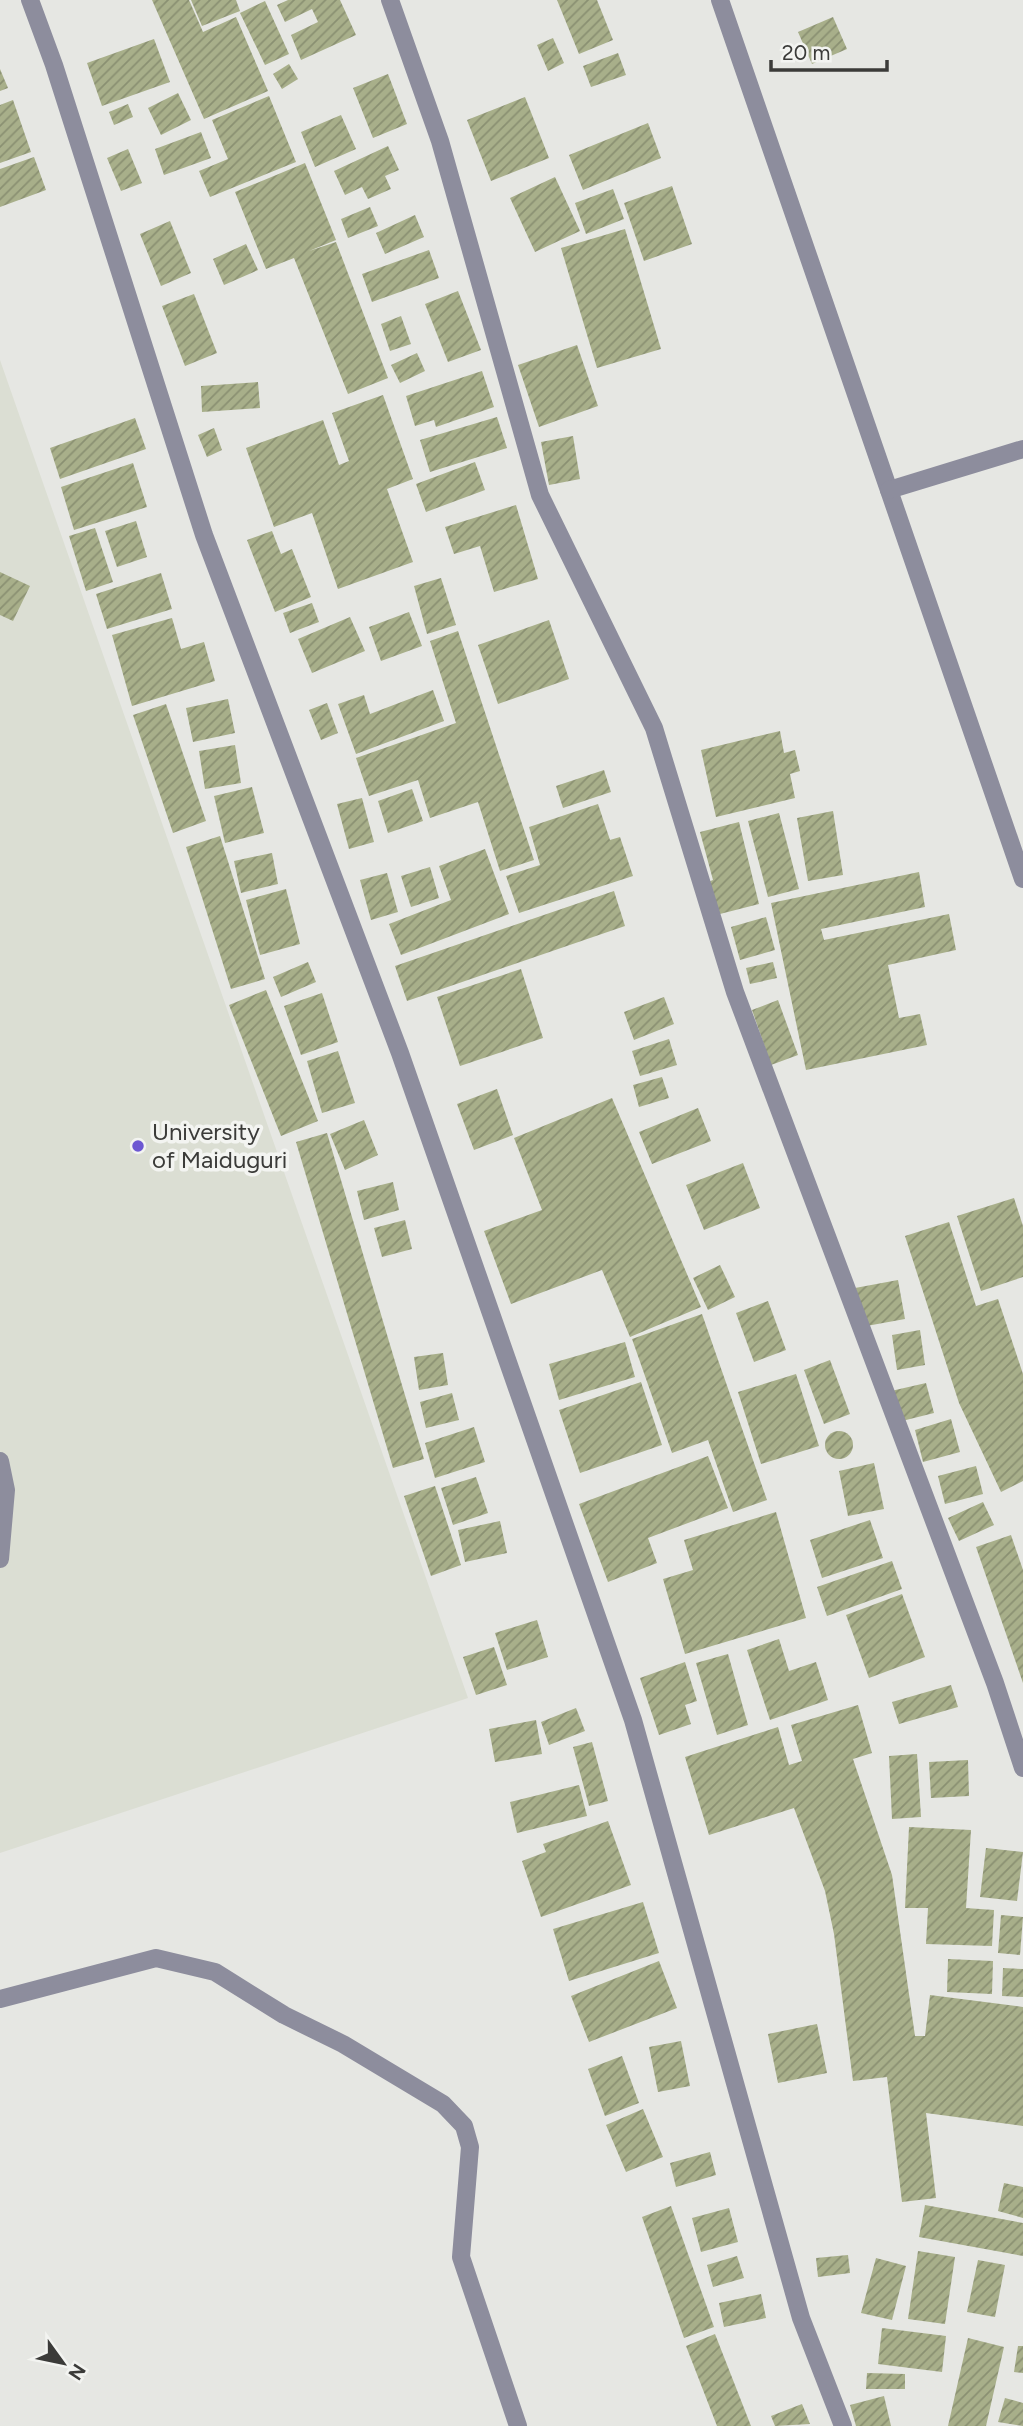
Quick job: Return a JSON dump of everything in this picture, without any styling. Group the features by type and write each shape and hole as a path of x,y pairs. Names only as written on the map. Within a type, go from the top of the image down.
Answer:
{"street":[{"path":"30,0 54,65 204,535 405,1066 633,1720 801,2318 843,2426"},
{"path":"390,0 440,141 540,495 654,729 735,992 995,1683 1023,1768"},
{"path":"720,0 1023,879"},
{"path":"889,491 1023,449"},
{"path":"0,1461 6,1490 0,1559"},
{"path":"0,1999 156,1958 215,1972 284,2015 343,2044 443,2104 464,2126 470,2147 461,2257 518,2426"}],"shaded area":[{"name":"University of Maiduguri","path":"0,360 468,1698 0,1853"}],"building":[{"path":"152,0 189,0 203,32 236,17 268,91 204,119"},
{"path":"191,0 236,0 240,11 202,26"},
{"path":"288,0 340,0 356,35 301,60 291,35 318,22 312,9 285,22 277,5"},
{"path":"557,0 597,0 613,40 579,54"},
{"path":"265,1 289,54 265,65 240,13"},
{"path":"833,17 847,49 812,64 798,32"},
{"path":"553,38 564,63 548,71 537,45"},
{"path":"154,39 170,82 102,106 87,63"},
{"path":"618,53 626,75 591,87 583,66"},
{"path":"289,64 298,79 282,89 273,74"},
{"path":"0,69 8,88 0,91"},
{"path":"388,74 407,124 373,138 353,88"},
{"path":"178,93 191,120 161,135 148,108"},
{"path":"269,96 296,162 210,197 199,171 228,159 212,120"},
{"path":"525,97 549,158 491,181 467,120"},
{"path":"13,100 31,152 0,163 0,105"},
{"path":"128,104 133,117 114,125 109,112"},
{"path":"341,115 356,149 315,167 301,132"},
{"path":"648,123 661,158 583,190 569,155"},
{"path":"201,132 211,158 164,175 155,149"},
{"path":"388,146 399,170 385,176 391,189 368,199 362,187 345,195 334,171"},
{"path":"128,149 142,183 121,191 107,158"},
{"path":"34,157 46,190 0,207 0,169"},
{"path":"305,163 336,240 309,251 336,242 388,378 348,394 294,258 266,269 235,192"},
{"path":"555,177 580,231 535,252 510,198"},
{"path":"672,186 692,244 644,261 624,203"},
{"path":"613,189 624,219 586,234 575,203"},
{"path":"370,207 378,226 348,238 341,219"},
{"path":"415,215 424,237 385,254 376,233"},
{"path":"170,221 191,273 161,286 140,234"},
{"path":"625,229 661,349 597,368 561,248"},
{"path":"246,244 258,270 224,285 213,259"},
{"path":"429,250 439,278 372,302 362,274"},
{"path":"458,291 481,350 448,362 425,304"},
{"path":"194,294 217,353 185,366 162,306"},
{"path":"401,316 411,344 390,351 381,324"},
{"path":"577,345 598,406 539,427 518,365"},
{"path":"417,353 425,371 400,383 391,365"},
{"path":"482,371 494,407 436,427 434,420 415,426 406,396"},
{"path":"258,382 260,408 202,412 201,386"},
{"path":"383,395 413,479 387,489 413,562 338,589 312,513 274,527 246,448 323,420 339,465 349,461 332,413"},
{"path":"497,417 507,448 430,472 420,440"},
{"path":"135,418 146,449 60,479 50,448"},
{"path":"214,428 222,450 207,457 198,435"},
{"path":"573,436 580,479 549,485 541,442"},
{"path":"475,462 485,490 426,512 416,484"},
{"path":"133,463 147,507 74,530 61,487"},
{"path":"516,505 538,579 494,592 480,546 454,554 445,527"},
{"path":"136,521 147,557 117,567 105,531"},
{"path":"95,528 113,582 86,591 69,536"},
{"path":"272,531 281,554 292,549 311,597 275,612 247,540"},
{"path":"0,572 30,586 13,621 0,615"},
{"path":"161,573 172,609 107,629 96,594"},
{"path":"441,578 456,625 427,634 414,586"},
{"path":"312,603 319,622 290,633 283,613"},
{"path":"409,612 422,646 381,661 369,627"},
{"path":"350,617 365,651 312,673 298,639"},
{"path":"172,618 181,649 204,642 215,681 132,706 112,635"},
{"path":"549,620 569,679 498,704 478,645"},
{"path":"458,631 534,860 500,871 478,802 430,818 418,780 369,796 356,758 456,723 430,641"},
{"path":"433,690 444,721 356,754 338,704 364,695 370,714"},
{"path":"228,699 235,733 193,742 186,708"},
{"path":"327,703 338,733 321,740 309,710"},
{"path":"166,704 206,821 173,833 133,715"},
{"path":"780,731 784,753 795,750 800,771 790,774 795,798 716,817 701,750"},
{"path":"235,745 241,783 205,789 199,751"},
{"path":"604,770 611,792 563,808 556,786"},
{"path":"252,787 264,833 225,843 214,796"},
{"path":"412,789 423,821 388,833 378,801"},
{"path":"362,798 374,842 349,849 337,804"},
{"path":"598,804 610,840 620,837 633,876 519,913 506,876 540,865 529,827"},
{"path":"833,811 843,875 808,881 797,818"},
{"path":"779,813 799,889 768,897 748,821"},
{"path":"739,822 759,904 716,915 708,882 713,880 700,832"},
{"path":"220,836 265,979 231,989 186,847"},
{"path":"485,849 509,914 401,955 389,924 451,900 439,866"},
{"path":"272,853 278,884 241,893 234,861"},
{"path":"430,867 439,898 411,907 401,876"},
{"path":"919,872 925,907 821,929 824,940 949,914 956,950 888,965 899,1018 920,1014 927,1045 806,1070 771,903"},
{"path":"387,873 398,912 371,920 360,880"},
{"path":"286,889 300,944 260,955 246,900"},
{"path":"614,891 625,926 407,1001 395,966"},
{"path":"766,917 775,950 740,960 731,927"},
{"path":"308,962 316,982 281,997 273,977"},
{"path":"773,962 777,978 750,984 746,968"},
{"path":"521,969 543,1038 460,1066 437,997"},
{"path":"266,990 318,1121 281,1136 229,1005"},
{"path":"322,993 338,1042 301,1055 284,1006"},
{"path":"664,997 674,1024 634,1040 624,1012"},
{"path":"778,1000 798,1055 771,1065 752,1010"},
{"path":"669,1039 677,1065 640,1076 632,1051"},
{"path":"338,1051 355,1103 322,1113 307,1061"},
{"path":"662,1077 669,1098 639,1107 633,1085"},
{"path":"497,1089 513,1135 474,1150 457,1104"},
{"path":"612,1098 701,1307 630,1337 602,1270 511,1304 484,1231 542,1210 514,1138"},
{"path":"698,1108 711,1141 652,1164 639,1132"},
{"path":"364,1120 378,1155 345,1170 330,1134"},
{"path":"327,1133 424,1459 393,1468 296,1142"},
{"path":"743,1163 760,1208 704,1230 686,1185"},
{"path":"393,1182 399,1210 364,1220 357,1191"},
{"path":"1014,1198 1023,1226 1023,1277 981,1291 957,1216"},
{"path":"405,1220 412,1249 382,1257 374,1228"},
{"path":"949,1222 976,1306 998,1299 1023,1374 1023,1481 1001,1492 959,1403 905,1236"},
{"path":"720,1265 735,1297 708,1310 693,1278"},
{"path":"898,1280 905,1319 861,1327 855,1288"},
{"path":"768,1301 786,1350 754,1362 736,1313"},
{"path":"702,1314 767,1500 733,1512 708,1440 672,1453 632,1339"},
{"path":"920,1330 925,1365 897,1370 892,1335"},
{"path":"625,1342 635,1377 559,1400 549,1364"},
{"path":"443,1353 448,1385 419,1390 414,1357"},
{"path":"830,1360 850,1414 824,1424 804,1370"},
{"path":"796,1374 819,1446 761,1464 738,1392"},
{"path":"641,1382 662,1445 580,1473 559,1410"},
{"path":"926,1383 934,1413 898,1422 891,1391"},
{"path":"452,1393 459,1420 426,1428 420,1402"},
{"path":"951,1419 960,1452 923,1462 915,1430"},
{"path":"474,1427 485,1462 435,1478 425,1443"},
{"path":"839,1431 849,1435 853,1445 849,1455 839,1459 829,1455 825,1445 829,1435"},
{"path":"708,1456 728,1508 648,1538 657,1563 608,1582 579,1504"},
{"path":"874,1463 884,1509 848,1516 839,1471"},
{"path":"976,1466 983,1494 945,1504 938,1476"},
{"path":"476,1477 488,1513 453,1525 441,1488"},
{"path":"435,1486 461,1565 431,1576 404,1496"},
{"path":"983,1502 994,1525 959,1541 948,1518"},
{"path":"776,1512 806,1618 685,1654 663,1579 693,1570 684,1540"},
{"path":"870,1520 883,1558 822,1578 810,1540"},
{"path":"500,1521 507,1553 465,1562 458,1530"},
{"path":"1011,1535 1023,1570 1023,1683 976,1547"},
{"path":"892,1561 902,1589 827,1616 817,1587"},
{"path":"902,1594 925,1657 869,1678 846,1615"},
{"path":"537,1620 548,1657 507,1670 495,1633"},
{"path":"779,1639 789,1671 816,1662 828,1700 770,1720 747,1650"},
{"path":"494,1647 507,1685 476,1695 463,1657"},
{"path":"728,1654 748,1725 717,1735 696,1663"},
{"path":"685,1662 697,1701 685,1705 691,1724 659,1735 640,1678"},
{"path":"951,1685 958,1707 899,1724 892,1702"},
{"path":"858,1705 872,1753 853,1759 892,1875 915,2036 925,2036 930,1995 1023,2007 1023,2126 926,2113 936,2198 902,2202 887,2077 853,2081 834,1934 825,1891 794,1808 709,1835 685,1757 778,1727 789,1765 802,1761 791,1725"},
{"path":"576,1708 585,1731 549,1745 541,1722"},
{"path":"536,1720 542,1754 495,1762 489,1729"},
{"path":"592,1742 608,1801 589,1806 573,1747"},
{"path":"917,1754 921,1817 892,1819 889,1756"},
{"path":"968,1760 969,1796 931,1798 929,1762"},
{"path":"579,1785 587,1816 517,1833 510,1802"},
{"path":"608,1821 631,1885 541,1917 522,1861 546,1852 543,1844"},
{"path":"909,1827 971,1830 966,1908 994,1910 992,1946 926,1944 928,1908 905,1908"},
{"path":"986,1848 1023,1852 1017,1901 980,1897"},
{"path":"643,1902 659,1953 569,1981 553,1929"},
{"path":"1001,1915 1023,1917 1020,1955 998,1953"},
{"path":"948,1959 993,1961 992,1994 947,1992"},
{"path":"659,1961 677,2008 589,2042 571,1996"},
{"path":"1003,1968 1023,1969 1023,1997 1002,1996"},
{"path":"817,2024 827,2073 778,2083 768,2034"},
{"path":"681,2041 690,2086 658,2092 649,2047"},
{"path":"622,2056 639,2103 605,2116 588,2069"},
{"path":"643,2109 663,2157 626,2172 606,2125"},
{"path":"710,2152 716,2175 676,2187 670,2163"},
{"path":"1004,2183 1023,2187 1023,2218 998,2211"},
{"path":"925,2205 1023,2223 1023,2256 919,2237"},
{"path":"671,2206 714,2327 684,2338 642,2217"},
{"path":"729,2208 738,2242 701,2252 692,2218"},
{"path":"918,2251 955,2257 945,2324 908,2319"},
{"path":"848,2255 850,2273 818,2277 816,2258"},
{"path":"737,2256 744,2278 713,2287 707,2265"},
{"path":"876,2258 906,2266 892,2320 861,2313"},
{"path":"978,2260 1005,2265 995,2317 967,2312"},
{"path":"761,2294 766,2318 724,2327 719,2303"},
{"path":"882,2328 946,2336 942,2372 878,2364"},
{"path":"715,2334 751,2426 717,2426 686,2346"},
{"path":"968,2338 1004,2347 986,2426 948,2426"},
{"path":"1018,2346 1023,2346 1023,2373 1014,2372"},
{"path":"867,2373 905,2374 905,2389 866,2389"},
{"path":"884,2396 891,2426 856,2426 850,2405"},
{"path":"1005,2398 1023,2403 1023,2426 998,2422"},
{"path":"802,2404 810,2424 775,2426 771,2416"}],"place":[{"name":"University of Maiduguri","path":"138,1146"}]}
